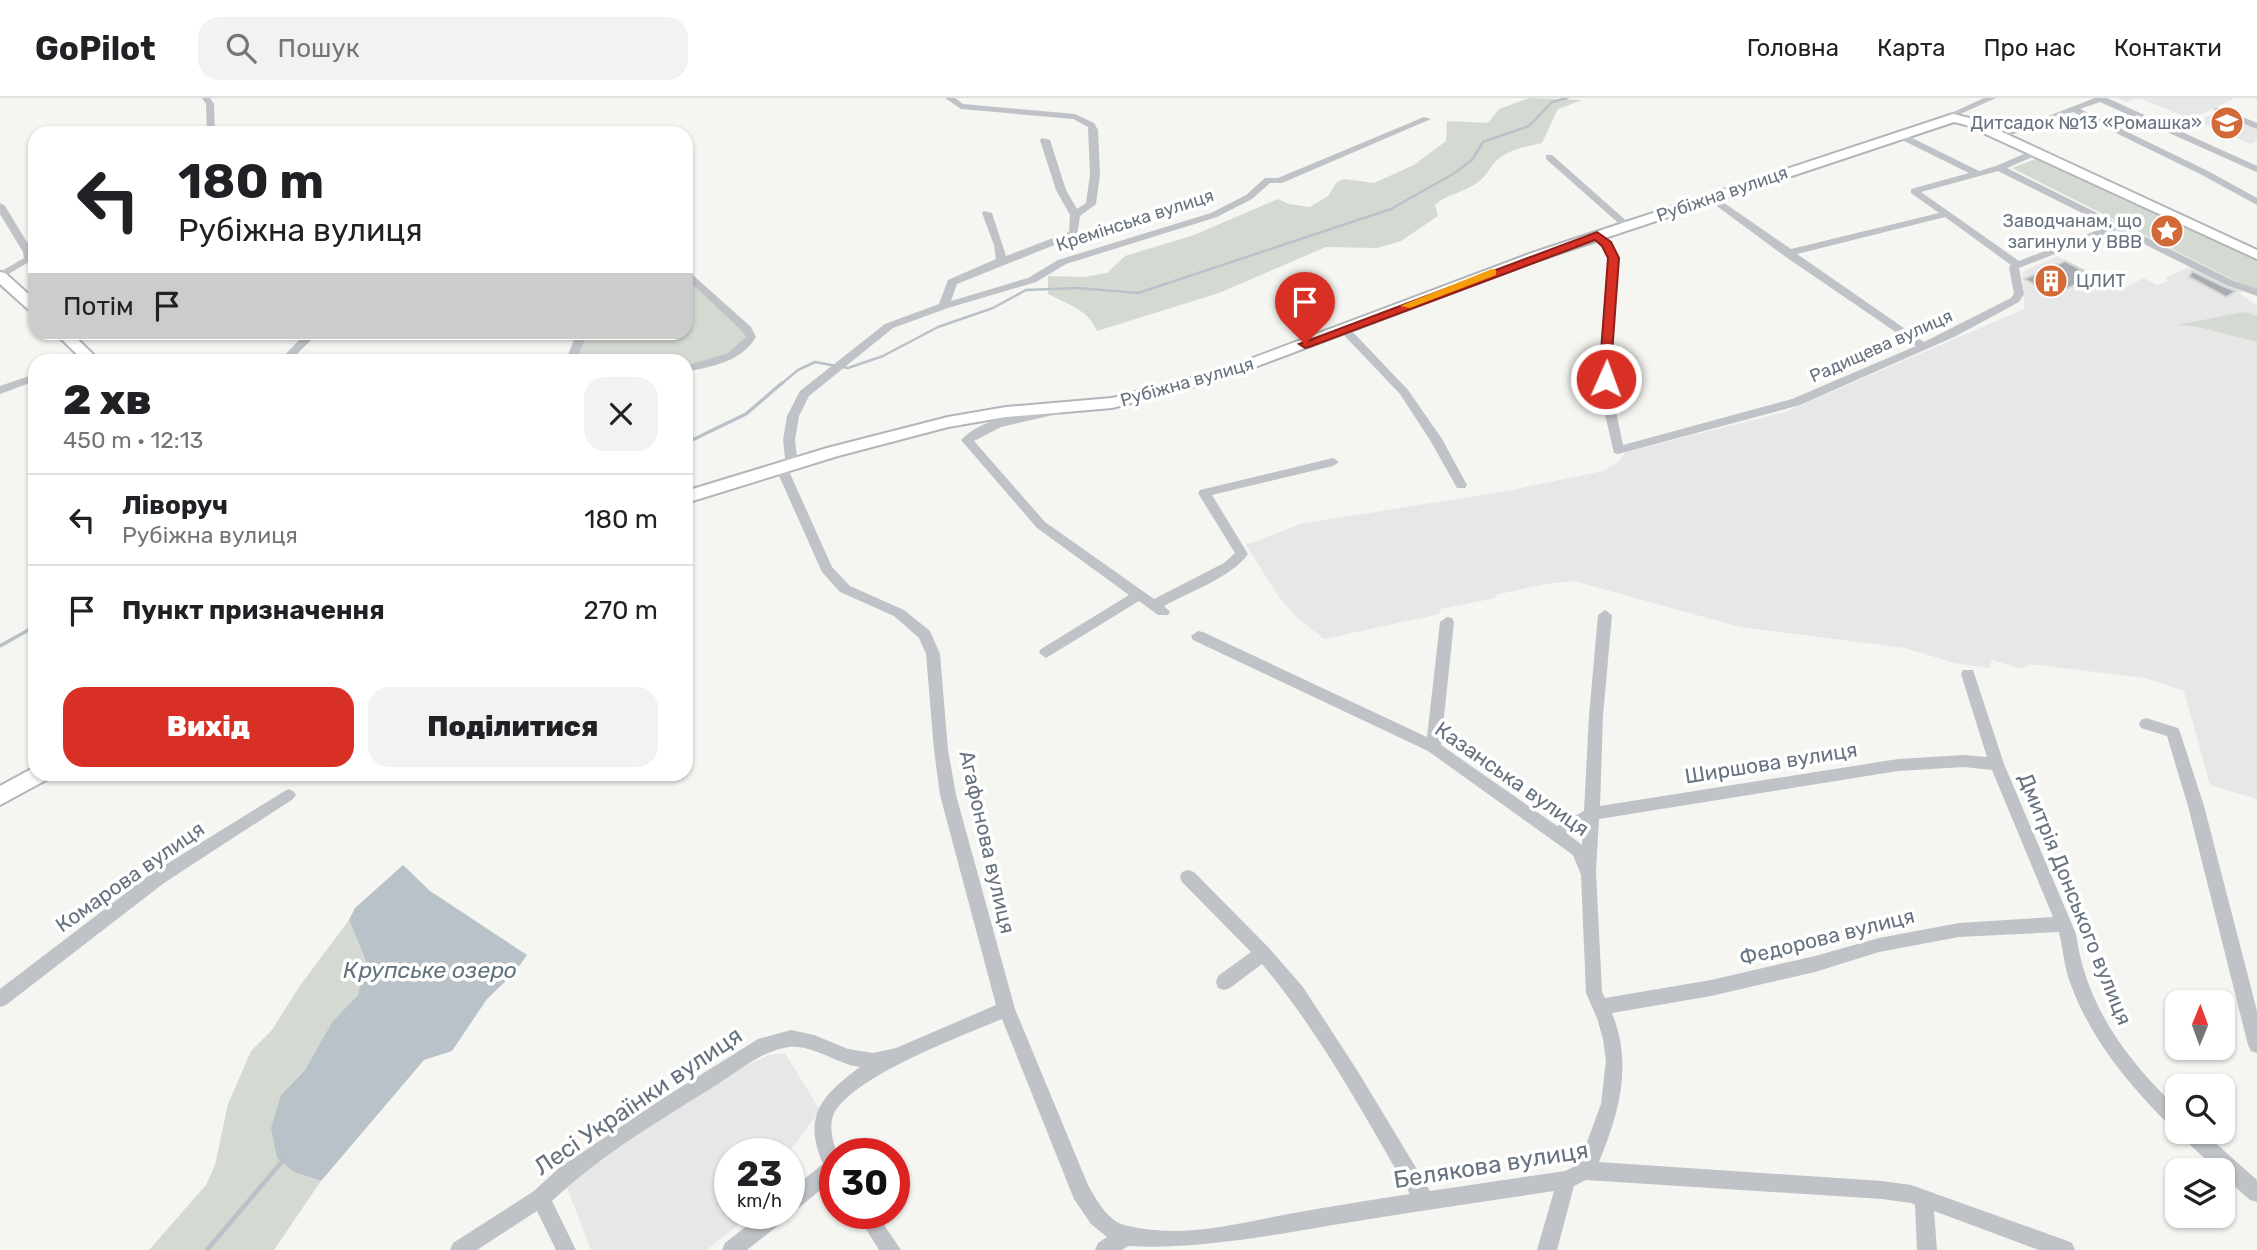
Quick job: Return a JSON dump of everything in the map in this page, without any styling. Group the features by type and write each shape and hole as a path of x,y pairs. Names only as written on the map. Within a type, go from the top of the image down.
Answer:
{"street":[{"name":"Кремінська вулиця","path":"949,98 961,106 1065,116 1091,125 1096,137 1096,175 1091,204 1075,215"},
{"path":"1953,116 1956,98"},
{"path":"1953,116 1992,98"},
{"path":"2000,136 2102,98 2257,169"},
{"path":"210,126 211,100"},
{"path":"2073,109 2205,173 2257,202"},
{"path":"2218,110 2257,126"},
{"path":"1953,116 2257,255"},
{"name":"Рубіжна вулиця","path":"693,495 833,452 975,416 1112,403 1183,386 1345,330 1597,235 1901,136 1953,116"},
{"name":"Кремінська вулиця","path":"787,467 789,440 798,404 804,394 889,326 944,306 1032,280 1062,262 1214,215 1249,197 1268,180 1279,181 1427,119"},
{"path":"1901,136 1978,174"},
{"name":"Кремінська вулиця","path":"944,306 951,282 1074,234 1075,215 1061,190 1045,140"},
{"path":"2036,152 1998,168 1914,191 2018,264 2115,227"},
{"path":"1549,157 1627,226"},
{"path":"1998,168 2230,283 2257,293"},
{"path":"1711,198 1923,346"},
{"path":"0,206 28,252"},
{"path":"987,213 995,242 1002,253 999,262"},
{"path":"1787,253 1947,214"},
{"name":"Кремінська вулиця","path":"1043,272 1050,259 1069,245 1076,235 1073,228"},
{"name":"Радищева вулиця","path":"1597,235 1607,244 1613,258 1605,360 1606,397 1618,450 1796,402 1923,346 2010,305 2019,294 2014,267 2018,264"},
{"path":"28,260 0,276 28,302"},
{"path":"693,279 751,337 748,344 734,353 693,367"},
{"path":"1345,330 1404,392 1436,439 1461,485"},
{"path":"68,340 81,354"},
{"path":"291,354 306,340"},
{"path":"0,390 28,380"},
{"path":"1065,408 993,427 974,434 967,440 1041,525 1158,609 1229,566 1242,554 1204,493 1333,462"},
{"name":"Агафонова вулиця","path":"787,467 827,569 835,580 858,596 899,613 925,635 933,654 941,750 948,795 1006,1009 1081,1192 1094,1216 1129,1242"},
{"path":"1046,653 1140,594"},
{"path":"1589,875 1605,615"},
{"path":"1433,747 1447,622"},
{"name":"Казанська вулиця","path":"1198,636 1433,747 1579,851 1589,875 1594,993 1602,1007 1616,1059 1615,1090 1604,1129 1586,1171"},
{"name":"Дмитрія Донського вулиця","path":"1968,674 1997,764 2068,934 2069,956 2097,1024 2115,1053 2165,1110"},
{"path":"2146,724 2172,732 2196,806 2257,1045"},
{"name":"Ширшова вулиця","path":"1557,834 1592,814 1899,765 1964,761 1997,764"},
{"path":"0,796 28,780"},
{"name":"Комарова вулиця","path":"0,999 158,878 288,795"},
{"path":"1188,877 1297,993 1352,1076 1425,1201"},
{"name":"Федорова вулиця","path":"1602,1007 1711,988 1815,964 1880,945 1959,930 2063,924"},
{"path":"1224,982 1262,953"},
{"path":"823,1138 821,1131 830,1104 859,1079 896,1056 1006,1009"},
{"name":"Лесі Українки вулиця","path":"460,1250 541,1198 566,1175 729,1065 764,1045 791,1038 814,1043 847,1057 873,1061 896,1056"},
{"path":"2202,1144 2257,1193"},
{"name":"Белякова вулиця","path":"1129,1242 1139,1239 1170,1242 1233,1235 1425,1201 1566,1180 1586,1171 1882,1190 1924,1199 2065,1250"},
{"path":"805,1190 819,1179"},
{"path":"1547,1250 1566,1180"},
{"path":"541,1198 565,1250"},
{"path":"1924,1199 1927,1250"},
{"path":"732,1250 758,1229"},
{"path":"877,1229 891,1250"},
{"path":"1105,1250 1129,1242"}],"shaded area":[{"path":"1529,98 1582,100 1558,109 1542,143 1501,157 1479,182 1435,205 1438,216 1401,241 1377,248 1326,247 1219,293 1097,331 1083,313 1048,294 1048,276 1084,277 1107,273 1125,256 1194,235 1278,199 1289,204 1310,207 1328,196 1337,182 1344,179 1374,183 1414,165 1446,141 1447,121 1488,123 1499,109"},
{"path":"2117,98 2139,98 2126,102"},
{"path":"2139,98 2235,98 2217,107 2257,124 2257,141 2251,144 2197,121 2216,113 2212,109 2191,119"},
{"path":"2038,158 2257,260 2257,289 2249,288 2012,168"},
{"path":"2057,256 2122,289 2144,278 2157,285 2169,281 2165,278 2192,266 2243,291 2240,294 2257,306 2257,799 2210,785 2184,691 2145,678 2029,664 2022,669 1992,660 1989,668 1954,663 1905,648 1740,627 1574,581 1545,584 1495,595 1496,598 1440,609 1440,614 1324,639 1280,599 1246,545 1301,524 1512,490 1603,471 1619,461 1626,452 1785,412 2024,309 2023,272"},
{"path":"693,281 748,335 734,351 693,365 693,354 577,354 583,340 693,340"},
{"path":"2244,312 2257,316 2257,342 2195,326 2177,325"},
{"path":"349,920 366,961 358,995 332,1022 305,1070 281,1095 294,1172 321,1181 274,1250 149,1250 206,1185 215,1165 228,1104 251,1051 272,1030 299,987"},
{"path":"785,1053 820,1110 800,1138 714,1138 714,1229 733,1229 706,1250 591,1250 566,1185 718,1079 769,1055"}],"water":[{"name":"Крупське озеро","path":"403,865 430,891 527,955 515,972 487,999 452,1051 424,1060 321,1181 294,1172 277,1158 271,1128 281,1095 305,1070 332,1022 358,995 366,961 349,920 355,908"}],"building":[{"name":"ЦЛИТ","path":"2065,261 2094,276 2054,295 2024,279"},
{"path":"2192,271 2236,291 2226,297 2189,277"}],"waterway":[{"path":"780,385 798,370 815,362 848,368 883,356 938,327 993,308 1026,290 1078,288 1138,293 1391,209 1453,174 1472,160 1483,142 1529,126 1552,102 1567,98"},
{"path":"693,440 746,414 782,383"},
{"path":"0,646 28,630"},
{"path":"207,1250 285,1158"}],"slow traffic":[{"path":"1406,306 1492,272"}],"place":[{"name":"Дитсадок №13 «Ромашка»","path":"2227,123"},
{"name":"Заводчанам, що загинули у ВВВ","path":"2167,231"},
{"name":"ЦЛИТ","path":"2051,281"}],"route":[{"path":"1305,344 1597,235 1607,244 1613,258 1606,379"}]}
